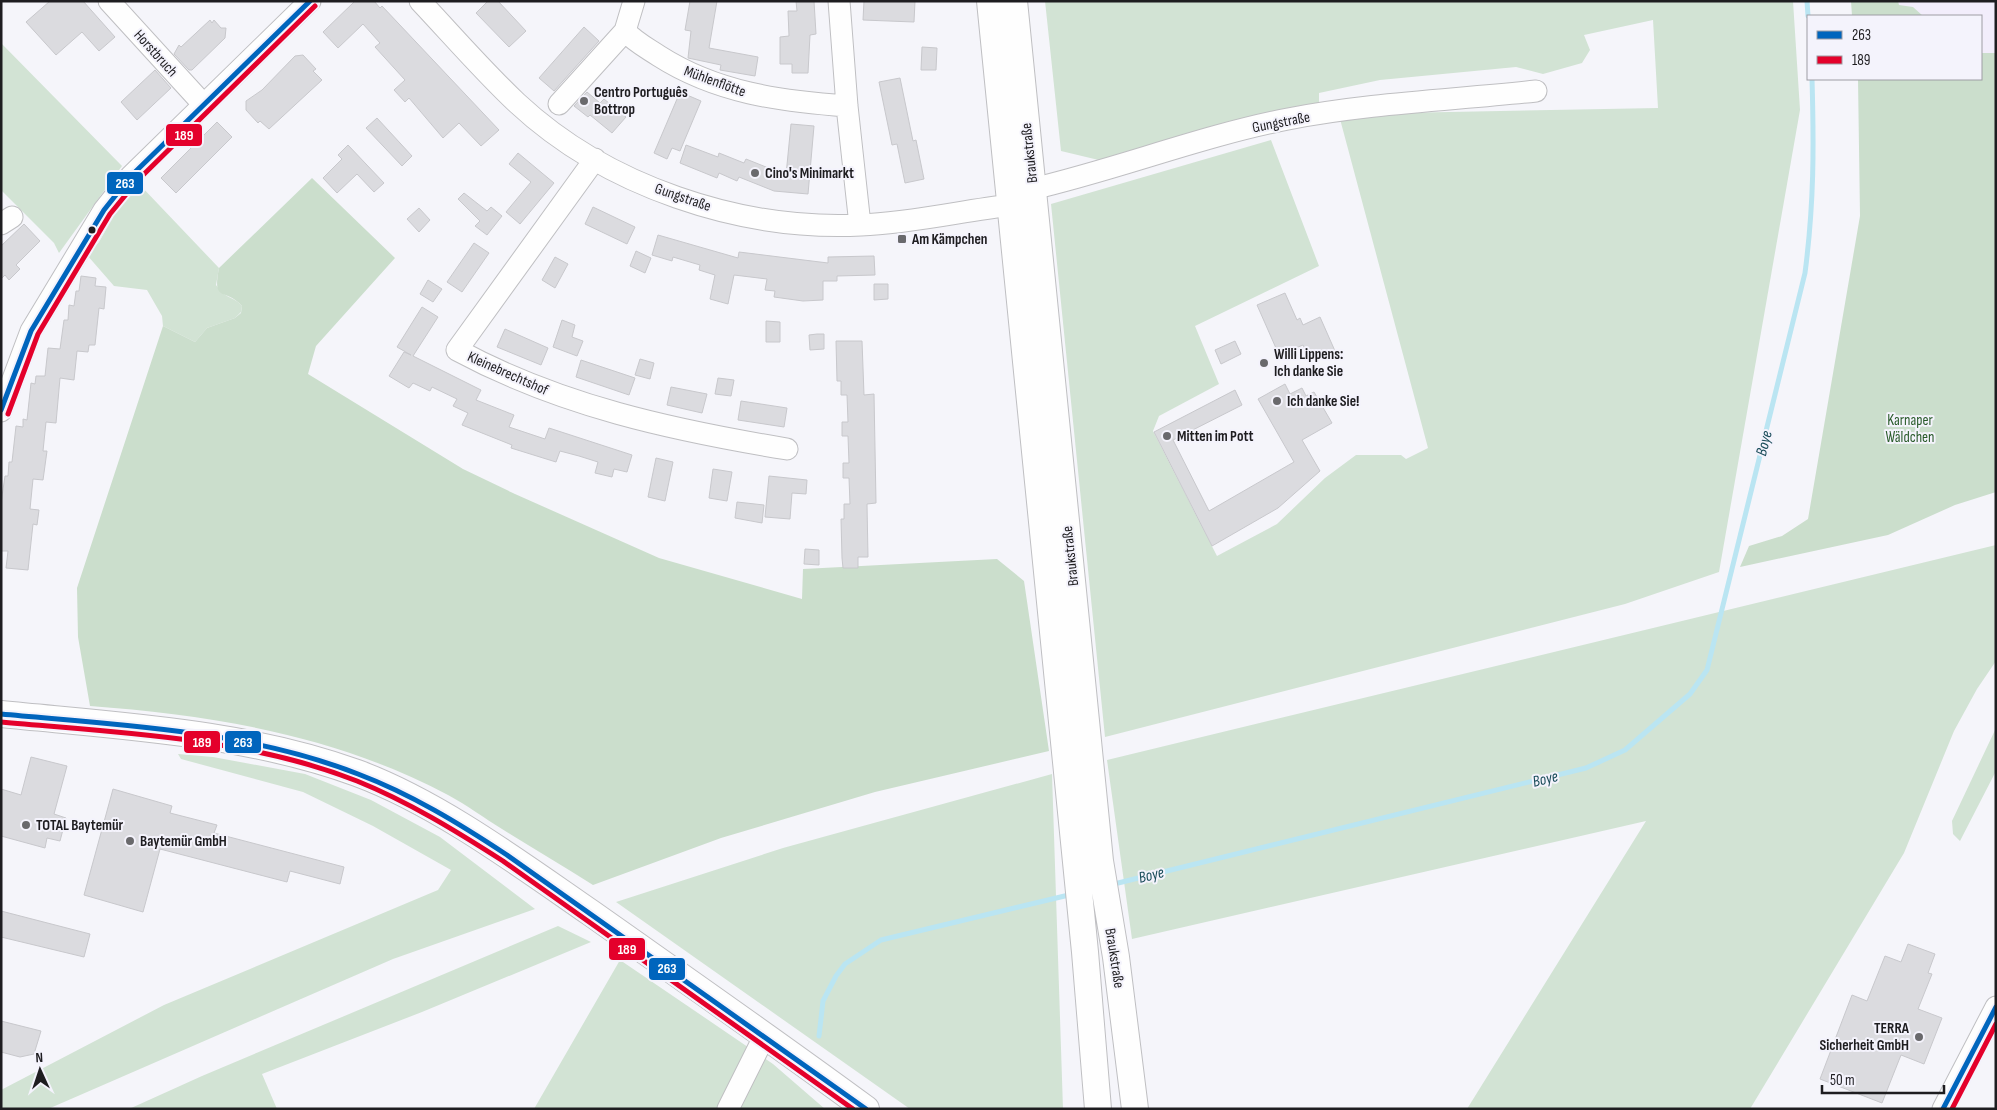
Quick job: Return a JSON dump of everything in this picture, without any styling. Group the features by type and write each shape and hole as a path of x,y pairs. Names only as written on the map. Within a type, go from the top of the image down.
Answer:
{"main road":[{"name":"Braukstraße","path":"990,1 1011,205 1088,863 1107,912 1116,957 1135,1109"},
{"name":"Braukstraße","path":"1014,1 1032,189 1088,863 1082,916 1097,1105"},
{"path":"12,715 162,730 289,752 358,774 426,804 561,892 767,1036 866,1109"}],"street":[{"name":"Horstbruch","path":"109,1 202,104"},
{"path":"1,411 31,331 93,225 131,176 202,104 310,1"},
{"name":"Gungstraße","path":"420,1 517,103 567,142 634,179 702,205 787,222 860,225 911,222 1011,205"},
{"path":"559,104 625,31 634,1"},
{"path":"840,1 847,106 860,225"},
{"name":"Mühlenflötte","path":"625,31 634,41 674,66 715,84 754,96 792,102 847,106"},
{"name":"Gungstraße","path":"1032,189 1084,177 1239,131 1288,119 1386,105 1536,91"},
{"name":"Kleinebrechtshof","path":"595,159 457,350 494,370 583,405 711,436 787,449"},
{"path":"1,700 12,715"},
{"path":"1943,1109 1987,1044 1996,1007"},
{"path":"728,1109 760,1045 767,1036"}],"shaded area":[{"path":"1898,1 1996,1 1996,53 1982,53 1982,15 1922,15 1913,7 1898,5"}],"green space":[{"path":"1045,1 1793,1 1800,110 1719,572 1625,604 1105,737 1051,204 1271,140 1319,266 1195,326 1219,384 1159,416 1153,431 1217,556 1277,524 1325,478 1356,455 1401,455 1406,459 1428,448 1340,119 1398,113 1658,108 1653,20 1584,35 1590,50 1582,63 1543,74 1516,67 1380,80 1319,93 1319,107 1107,162 1061,151"},
{"path":"1851,1 1898,1 1899,5 1913,7 1922,15 1852,15"},
{"path":"1,43 122,166 59,253 54,243 1,190"},
{"name":"Karnaper Wäldchen","path":"1982,53 1996,53 1996,492 1955,505 1888,535 1740,567 1749,546 1782,536 1808,519 1860,216 1858,80 1982,80"},
{"path":"312,178 395,258 316,346 308,374 463,469 515,494 659,558 802,599 803,569 997,559 1024,581 1049,751 875,792 721,838 593,885 455,799 363,757 319,743 228,723 183,715 90,706 78,637 77,588 163,326 195,342 207,328 235,318 241,313 242,306 236,300 219,291 217,279 219,268"},
{"path":"139,184 219,268 216,285 223,293 242,306 241,312 235,318 207,328 195,342 163,326 162,316 147,290 114,286 87,255 99,242 116,212"},
{"path":"1996,545 1996,661 1977,689 1954,731 1904,853 1750,1109 1467,1109 1646,821 1132,939 1107,760"},
{"path":"1996,728 1996,771 1960,841 1953,834 1952,821"},
{"path":"178,754 213,757 305,774 371,800 440,837 535,909 393,959 48,1109 1,1109 1,1090 164,1005 438,890 451,870 373,826 303,792 181,759"},
{"path":"1052,774 1063,1109 910,1109 616,902 783,848"},
{"path":"558,926 591,942 422,1012 262,1074 277,1109 129,1109 202,1076"},
{"path":"620,960 773,1064 825,1109 534,1109"}],"building":[{"path":"50,1 83,1 115,37 99,51 82,32 56,55 26,22"},
{"path":"355,1 374,1 380,8 382,6 499,130 481,146 459,123 443,138 409,98 405,102 394,90 405,80 375,47 380,43 363,24 338,48 323,32"},
{"path":"488,1 498,1 526,31 509,47 476,13"},
{"path":"690,1 717,1 709,48 758,57 755,76 720,70 721,65 688,58 691,31 685,30"},
{"path":"796,1 814,1 816,34 810,35 808,73 792,73 792,64 780,64 780,37 789,36 788,11 797,11"},
{"path":"864,1 915,1 914,22 863,20"},
{"path":"210,20 212,23 214,20 221,28 226,28 225,38 192,70 189,70 174,54 179,45 181,47"},
{"path":"584,27 599,41 554,91 539,78"},
{"path":"922,47 937,48 936,70 921,70"},
{"path":"303,55 316,69 313,71 322,80 269,129 260,121 258,123 246,110 246,101 262,90 295,56"},
{"path":"155,70 171,88 137,120 121,102"},
{"path":"900,78 913,141 916,140 924,179 905,183 897,144 892,145 879,82"},
{"path":"587,92 600,103 604,99 626,117 612,133 590,115 588,117 574,106"},
{"path":"680,92 701,101 680,151 672,148 667,159 654,153"},
{"path":"377,118 412,156 402,166 366,128"},
{"path":"217,122 232,137 176,193 161,178"},
{"path":"791,124 814,126 808,194 774,191 739,177 737,181 719,173 717,178 680,163 686,145 718,157 719,153 744,163 746,159 786,175"},
{"path":"348,145 384,183 374,192 357,174 337,193 323,178 342,159 338,155"},
{"path":"518,153 554,183 520,224 506,212 531,182 509,164"},
{"path":"464,193 487,211 491,207 502,216 487,235 475,226 480,221 458,199"},
{"path":"593,207 635,227 627,244 585,224"},
{"path":"419,208 430,220 419,232 407,219"},
{"path":"24,224 40,241 16,265 20,269 9,280 5,275 1,279 1,246"},
{"path":"658,235 738,258 739,252 828,263 828,257 874,256 875,275 837,276 837,281 823,281 823,300 803,301 774,297 775,291 765,290 767,279 734,275 728,304 710,299 715,275 699,270 700,265 673,257 672,261 652,255"},
{"path":"474,243 489,253 462,292 447,282"},
{"path":"636,251 651,258 645,273 630,266"},
{"path":"555,257 568,264 555,288 542,280"},
{"path":"81,276 96,278 95,286 106,287 104,309 99,308 95,345 89,345 88,352 77,351 74,380 60,378 56,423 46,422 43,451 47,451 43,480 33,479 30,509 39,510 37,525 33,524 28,570 6,568 8,551 1,551 1,503 5,476 8,476 9,462 12,462 16,426 23,427 23,419 27,420 31,383 35,384 36,376 45,376 48,348 60,349 64,320 68,320 69,305 74,306"},
{"path":"428,280 442,289 433,302 420,294"},
{"path":"874,284 888,284 888,299 874,300"},
{"path":"1285,293 1297,320 1300,318 1303,325 1320,317 1335,351 1317,359 1315,355 1309,357 1303,345 1279,355 1257,305"},
{"path":"422,307 438,317 413,356 481,390 476,400 514,415 509,427 545,439 549,428 632,455 627,472 614,469 612,477 595,473 598,462 579,456 560,451 556,462 511,448 512,445 462,425 468,413 453,406 457,399 432,387 430,391 413,383 409,388 389,376 404,352 411,355 397,347"},
{"path":"562,320 575,325 572,337 583,341 577,356 553,347"},
{"path":"766,321 780,322 780,342 766,342"},
{"path":"505,329 548,348 541,365 497,347"},
{"path":"824,334 824,349 810,350 809,335"},
{"path":"836,341 862,341 864,395 874,394 876,503 867,504 868,557 858,557 858,568 843,568 842,558 841,519 844,519 844,504 850,504 849,478 843,478 843,463 849,463 848,436 842,436 842,422 848,422 847,395 841,395 841,381 837,381"},
{"path":"1235,341 1241,354 1221,364 1215,350"},
{"path":"640,359 654,363 650,379 635,375"},
{"path":"581,360 635,378 629,395 576,377"},
{"path":"718,378 734,380 731,396 715,394"},
{"path":"1285,384 1290,394 1302,388 1306,396 1314,392 1332,423 1302,440 1320,471 1278,508 1212,546 1154,432 1235,390 1242,405 1173,440 1209,511 1294,462 1258,399"},
{"path":"671,387 707,394 702,413 667,405"},
{"path":"741,401 787,408 784,427 738,420"},
{"path":"656,458 673,462 665,501 648,497"},
{"path":"713,469 732,472 727,501 709,498"},
{"path":"769,476 807,480 806,494 792,493 790,519 765,517"},
{"path":"737,502 764,505 762,523 735,518"},
{"path":"805,549 819,550 819,565 804,564"},
{"path":"31,757 67,766 54,814 66,818 60,841 47,838 45,848 1,836 1,789 21,795"},
{"path":"113,789 172,806 170,813 217,825 214,833 344,867 340,884 290,871 287,882 160,849 143,912 84,895"},
{"path":"1,911 90,934 84,957 1,937"},
{"path":"1908,944 1935,954 1928,973 1932,974 1918,1009 1942,1018 1924,1064 1901,1055 1882,1103 1820,1079 1852,995 1867,1001 1885,956 1901,962"},
{"path":"1,1021 41,1031 34,1054 20,1057 1,1052"}],"waterway":[{"name":"Boye","path":"1807,1 1808,15"},
{"name":"Boye","path":"1110,885 1586,768 1625,750 1690,694 1707,670 1805,273 1813,176 1812,80"},
{"name":"Boye","path":"819,1036 823,1001 836,976 845,964 881,940 1073,894"}],"transit line":[{"name":"263","path":"1,410 31,331 104,210 131,176 310,1"},
{"name":"189","path":"8,414 38,334 110,214 137,181 315,6"},
{"name":"263","path":"1,714 137,726 227,739 315,759 378,782 416,800 507,855 866,1109"},
{"name":"189","path":"1,722 136,734 226,746 314,766 376,789 432,818 503,861 853,1109"},
{"name":"263","path":"1943,1109 1996,1007"},
{"name":"189","path":"1952,1109 1996,1024"}],"place":[{"name":"Centro Português Bottrop","path":"584,101"},
{"name":"Cino's Minimarkt","path":"755,173"},
{"name":"Am Kämpchen","path":"902,239"},
{"name":"Willi Lippens: Ich danke Sie","path":"1264,363"},
{"name":"Ich danke Sie!","path":"1277,401"},
{"name":"Mitten im Pott","path":"1167,436"},
{"name":"TOTAL Baytemür","path":"26,825"},
{"name":"Baytemür GmbH","path":"130,841"},
{"name":"TERRA Sicherheit GmbH","path":"1919,1037"}]}
